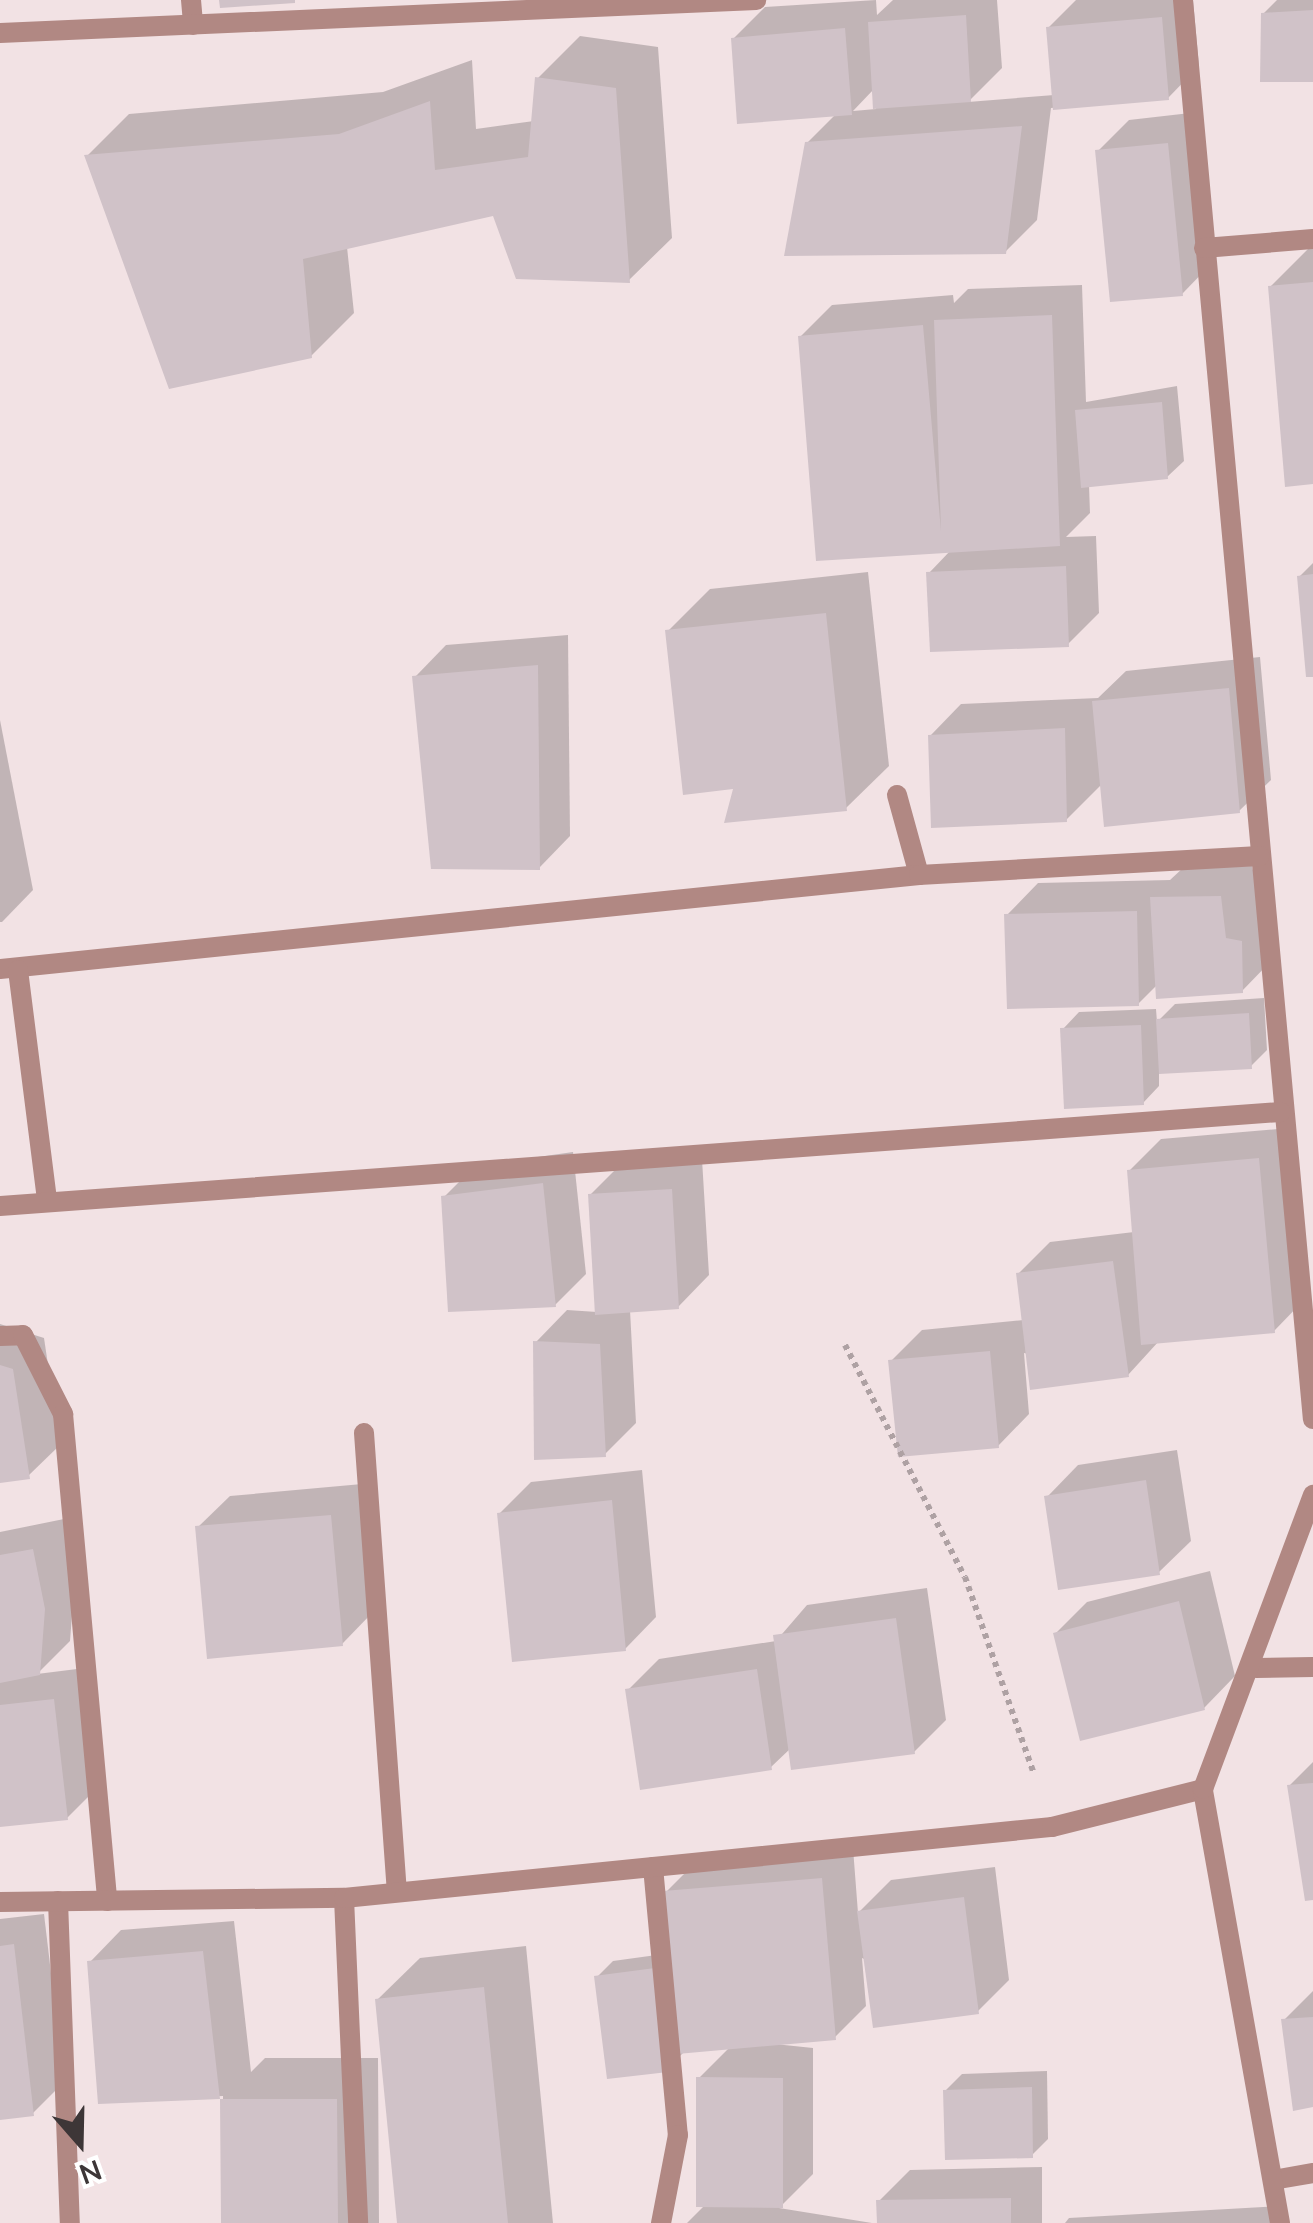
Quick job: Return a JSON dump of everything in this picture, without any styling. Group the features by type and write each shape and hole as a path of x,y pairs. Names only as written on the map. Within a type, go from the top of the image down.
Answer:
{"street":[{"path":"191,0 193,25"},
{"path":"0,33 193,25 437,8 756,0"},
{"path":"1183,0 1280,1112 1313,1419"},
{"path":"1204,248 1313,239"},
{"path":"897,796 919,875"},
{"path":"46,1201 9,970 919,875 1259,856"},
{"path":"0,1206 1280,1112"},
{"path":"0,1336 22,1335 63,1414 108,1901"},
{"path":"364,1433 397,1892"},
{"path":"1280,2223 1204,1789 1256,1668 1313,1495"},
{"path":"1256,1668 1313,1667"},
{"path":"0,1902 344,1898 1052,1827 1204,1789"},
{"path":"653,1867 678,2135 661,2223"},
{"path":"344,1898 358,2223"},
{"path":"58,1901 70,2223"},
{"path":"1273,2180 1313,2174"}],"path":[{"path":"845,1345 964,1577 1052,1827"}],"building":[{"path":"219,0 295,0 295,3 220,8"},
{"path":"1313,10 1313,82 1260,82 1261,13"},
{"path":"966,15 971,102 873,109 868,22"},
{"path":"1162,17 1169,100 1053,110 1046,27"},
{"path":"845,28 852,115 737,124 731,38"},
{"path":"535,77 616,88 630,283 516,279 493,216 303,259 312,358 169,389 84,155 339,134 430,101 435,170 528,157"},
{"path":"1022,126 1006,254 784,256 805,142"},
{"path":"1168,143 1183,296 1110,302 1095,150"},
{"path":"1313,282 1313,484 1285,487 1268,286"},
{"path":"1052,315 1060,546 816,561 798,336 923,325 941,531 934,320"},
{"path":"1162,402 1168,479 1081,488 1075,410"},
{"path":"1066,566 1069,647 930,652 926,572"},
{"path":"1313,574 1313,677 1306,677 1297,576"},
{"path":"826,613 847,811 724,823 733,789 683,795 665,630"},
{"path":"538,665 540,870 431,869 412,676"},
{"path":"1229,688 1240,813 1104,827 1092,701"},
{"path":"1065,728 1067,822 931,828 928,735"},
{"path":"1221,896 1226,938 1242,941 1243,993 1156,999 1150,897"},
{"path":"1137,911 1139,1006 1007,1009 1004,914"},
{"path":"1249,1013 1252,1069 1159,1074 1156,1019"},
{"path":"1141,1025 1144,1105 1064,1109 1060,1028"},
{"path":"1259,1158 1275,1333 1141,1345 1127,1170"},
{"path":"543,1183 556,1307 448,1312 441,1196"},
{"path":"672,1189 679,1309 595,1315 588,1194"},
{"path":"1113,1261 1129,1377 1030,1390 1016,1273"},
{"path":"533,1341 600,1344 606,1457 534,1460"},
{"path":"990,1351 999,1448 898,1457 888,1360"},
{"path":"0,1365 13,1369 30,1479 0,1483"},
{"path":"1146,1480 1160,1575 1058,1590 1044,1496"},
{"path":"612,1500 626,1651 512,1662 497,1513"},
{"path":"331,1515 343,1646 207,1659 195,1526"},
{"path":"33,1549 45,1609 40,1675 0,1683 0,1555"},
{"path":"1179,1601 1205,1710 1080,1741 1053,1633"},
{"path":"896,1618 915,1754 791,1770 773,1635"},
{"path":"757,1669 772,1770 640,1790 625,1689"},
{"path":"54,1699 68,1820 0,1827 0,1705"},
{"path":"1313,1783 1313,1900 1305,1901 1287,1785"},
{"path":"822,1878 836,2040 677,2054 663,1891"},
{"path":"964,1897 979,2014 873,2028 857,1911"},
{"path":"14,1944 34,2116 0,2120 0,1946"},
{"path":"203,1951 220,2099 98,2104 87,1961"},
{"path":"655,1968 668,2072 607,2079 594,1976"},
{"path":"484,1987 508,2223 397,2223 375,1999"},
{"path":"1313,2017 1313,2107 1293,2111 1281,2019"},
{"path":"696,2077 783,2078 783,2208 696,2207"},
{"path":"1032,2087 1033,2158 945,2160 943,2090"},
{"path":"220,2099 337,2099 338,2223 221,2223"},
{"path":"1011,2198 1011,2223 877,2223 876,2200"}]}
